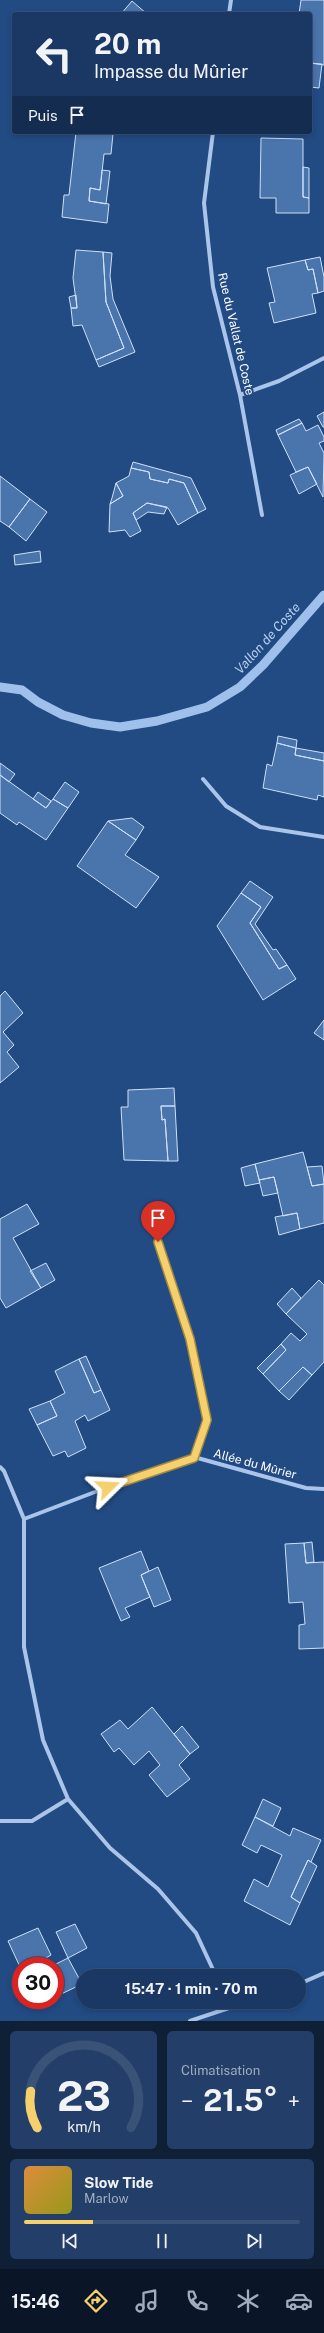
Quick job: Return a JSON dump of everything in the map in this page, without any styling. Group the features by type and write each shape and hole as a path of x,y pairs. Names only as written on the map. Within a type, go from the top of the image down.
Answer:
{"street":[{"path":"229,12 231,0"},
{"name":"Rue du Vallat de Coste","path":"213,134 204,203 213,287 240,395 262,515"},
{"path":"240,395 279,381 324,358"},
{"path":"203,779 226,806 260,827 324,837"},
{"path":"24,1519 150,1471 194,1458 207,1420 190,1339 158,1242"},
{"name":"Allée du Mûrier","path":"194,1458 306,1488 324,1490"},
{"path":"0,1467 4,1471 24,1519 24,1647 43,1740 68,1799 110,1848 158,1889 196,1933 213,1969"},
{"path":"0,1821 32,1821 68,1799"},
{"path":"306,1981 324,1973"},
{"path":"190,2021 225,2009"}],"building":[{"path":"301,0 324,0 324,65 312,63 312,12 299,12"},
{"path":"132,1 145,12 123,12"},
{"path":"312,63 322,64 319,88 312,87"},
{"path":"76,134 113,134 111,154 104,154 100,190 90,188 89,201 109,204 107,223 62,217 64,195 69,195"},
{"path":"261,138 303,139 303,197 309,198 309,213 276,213 276,198 260,198"},
{"path":"303,167 309,168 309,198 303,197"},
{"path":"102,170 110,171 106,204 89,201 90,188 100,190"},
{"path":"76,250 103,252 106,302 124,348 96,360 82,325 73,326 71,308 77,308 73,278"},
{"path":"103,252 112,253 110,276 113,299 135,352 99,367 96,360 124,348 106,302"},
{"path":"320,257 324,277 324,291 318,293 313,269 308,270 305,260"},
{"path":"305,260 308,270 313,269 318,293 312,294 316,313 274,323 269,303 275,302 267,268"},
{"path":"76,295 77,308 71,308 69,297"},
{"path":"324,412 324,427 323,427 317,416"},
{"path":"299,419 302,423 278,435 276,430"},
{"path":"302,423 306,431 318,425 324,437 324,441 319,443 324,453 323,497 308,467 296,472 278,435"},
{"path":"133,462 191,478 206,509 198,513 184,483 169,479 168,483 150,479 149,472 131,468"},
{"path":"308,467 317,484 299,494 290,475"},
{"path":"131,468 149,472 150,479 168,483 169,479 184,483 198,513 178,525 168,508 147,503 133,513 141,531 130,537 125,530 109,532 110,504 123,496 116,483 129,476"},
{"path":"0,476 30,499 9,527 0,521"},
{"path":"116,483 123,496 110,504 112,498"},
{"path":"30,499 47,512 26,541 9,527"},
{"path":"147,503 167,507 164,514 148,512 136,520 133,513"},
{"path":"40,551 41,562 15,565 14,555"},
{"path":"278,736 297,740 296,748 277,743"},
{"path":"277,743 296,748 295,755 324,761 324,797 318,795 317,800 263,788 267,764 272,766"},
{"path":"296,748 324,753 324,761 295,755"},
{"path":"0,763 15,774 9,782 0,775"},
{"path":"0,775 46,808 53,799 68,808 46,840 19,822 17,825 0,813"},
{"path":"65,782 79,792 68,808 53,799"},
{"path":"38,792 51,801 46,808 33,799"},
{"path":"132,818 144,827 136,840 108,821"},
{"path":"108,821 136,840 125,855 159,877 136,908 77,866"},
{"path":"250,881 273,897 255,924 273,950 276,949 287,965 279,969 250,923 261,907 241,893"},
{"path":"241,893 261,907 250,923 279,969 287,965 296,979 263,1000 217,926"},
{"path":"5,991 23,1013 3,1032 14,1045 7,1052 19,1067 0,1083 0,996"},
{"path":"324,1020 324,1040 314,1033"},
{"path":"174,1088 175,1106 161,1106 162,1120 165,1119 168,1161 124,1160 121,1107 128,1107 128,1090"},
{"path":"161,1106 175,1106 178,1161 168,1161 165,1119 162,1120"},
{"path":"303,1152 312,1186 324,1184 324,1223 300,1229 297,1213 283,1216 274,1177 259,1180 255,1164"},
{"path":"255,1164 260,1183 245,1186 241,1168"},
{"path":"322,1166 324,1184 312,1186 307,1167"},
{"path":"274,1177 278,1193 263,1196 259,1180"},
{"path":"27,1204 39,1224 13,1238 41,1288 6,1308 0,1298 0,1219"},
{"path":"297,1213 300,1229 279,1235 275,1217"},
{"path":"46,1263 55,1280 41,1288 30,1271"},
{"path":"319,1280 324,1285 324,1362 312,1375 303,1367 279,1391 263,1374 286,1350 281,1344 291,1333 300,1341 307,1334 286,1314"},
{"path":"292,1288 301,1298 286,1314 277,1304"},
{"path":"281,1344 286,1350 263,1374 257,1368"},
{"path":"86,1356 101,1390 94,1393 79,1359"},
{"path":"79,1359 94,1393 101,1390 110,1410 88,1421 85,1415 75,1421 86,1448 68,1457 65,1451 53,1456 37,1425 57,1416 50,1401 65,1393 55,1371"},
{"path":"303,1367 312,1375 289,1400 279,1391"},
{"path":"50,1401 57,1416 37,1425 29,1409"},
{"path":"312,1542 314,1562 306,1563 304,1543"},
{"path":"304,1543 306,1563 324,1562 324,1648 299,1649 299,1625 305,1624 303,1602 289,1603 285,1544"},
{"path":"141,1551 149,1571 141,1575 150,1597 125,1608 130,1617 121,1621 99,1568"},
{"path":"158,1567 171,1600 154,1607 141,1575"},
{"path":"152,1707 190,1754 179,1765 190,1779 167,1797 149,1775 160,1765 149,1751 134,1765 119,1748 114,1752 101,1734 120,1720 128,1729"},
{"path":"182,1726 199,1747 190,1754 174,1734"},
{"path":"263,1799 281,1808 273,1826 255,1817"},
{"path":"255,1817 290,1836 293,1828 321,1840 311,1862 308,1860 291,1897 300,1903 290,1925 244,1901 254,1879 268,1887 282,1855 261,1845 257,1853 242,1845"},
{"path":"308,1860 317,1866 300,1903 291,1897"},
{"path":"75,1924 87,1948 68,1958 56,1932"},
{"path":"38,1928 51,1955 48,1957 15,1957 8,1941"},
{"path":"68,1958 76,1973 76,1987 64,1993 64,1960"}],"waterway":[{"name":"Vallon de Coste","path":"0,687 22,690 38,702 63,715 91,723 120,727 157,721 207,707 240,687 263,665 324,595"}],"route":[{"path":"108,1487 150,1471 194,1458 207,1420 190,1339 158,1242"}]}
